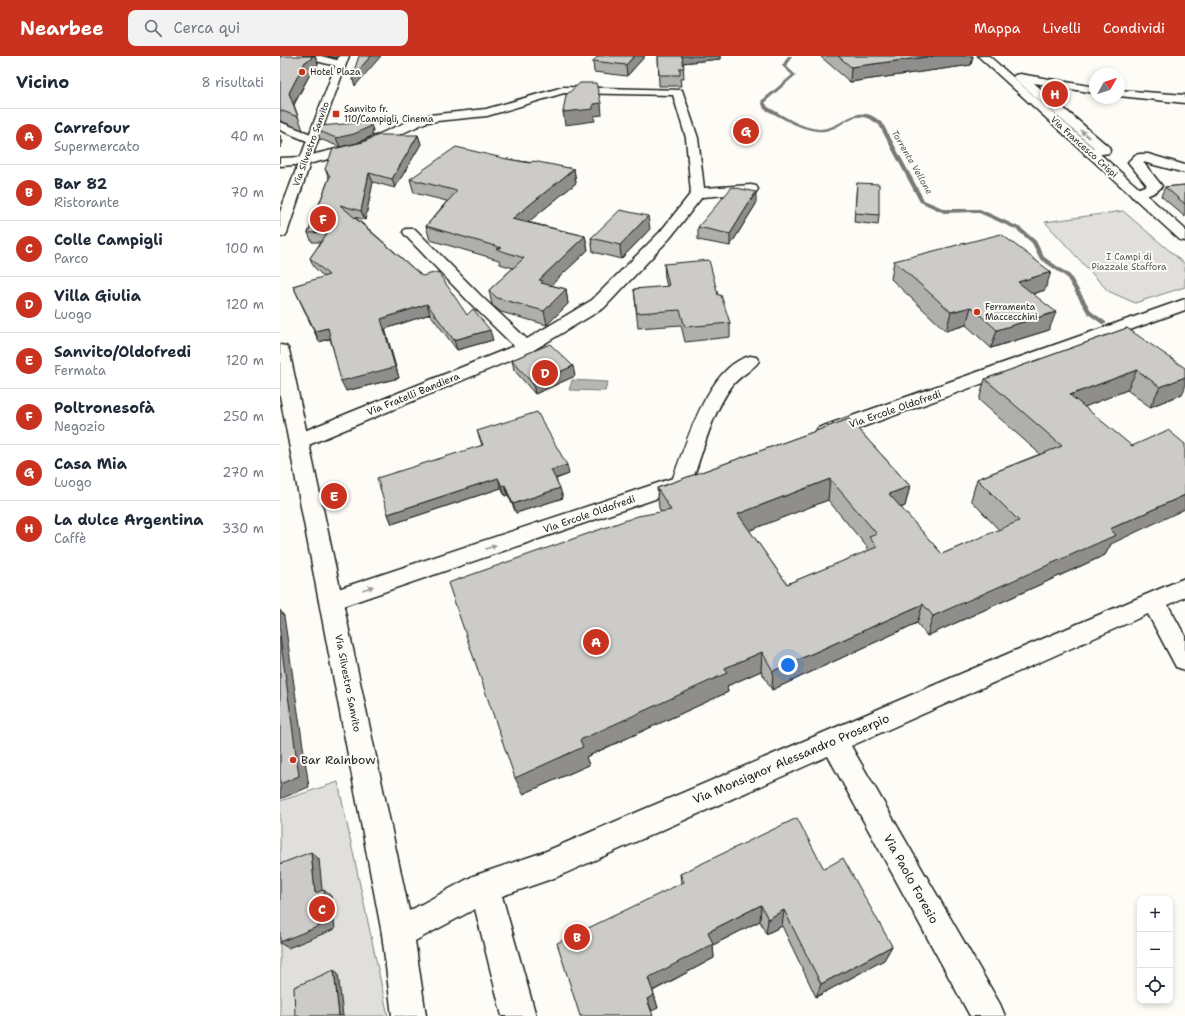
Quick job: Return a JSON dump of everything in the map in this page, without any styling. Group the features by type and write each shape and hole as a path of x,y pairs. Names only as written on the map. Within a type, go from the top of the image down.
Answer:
{"street":[{"path":"308,56 342,60"},
{"name":"Via Francesco Crispi","path":"983,56 1185,237"},
{"name":"Via Silvestro Sanvito","path":"280,233 304,161 342,60"},
{"path":"1002,74 1089,89"},
{"path":"1020,77 1104,150 1090,152"},
{"path":"280,162 304,161 361,147 424,119 487,112 563,90 678,92 692,138 698,193 751,189"},
{"path":"1125,94 1185,99"},
{"path":"280,126 312,139"},
{"path":"1137,194 1149,190 1155,186 1135,162 1140,158 1148,158 1185,169"},
{"name":"Via Fratelli Bandiera","path":"299,441 526,347 598,304 665,235 698,193"},
{"path":"410,232 477,301 526,347"},
{"name":"Via Ercole Oldofredi","path":"809,439 1185,304"},
{"name":"Via Silvestro Sanvito","path":"280,350 398,934 408,1016"},
{"path":"681,483 714,401 723,384 735,372 750,361"},
{"name":"Via Ercole Oldofredi","path":"331,601 704,475"},
{"name":"Via Monsignor Alessandro Proserpio","path":"398,934 484,888 546,866 741,780 1154,602 1185,587"},
{"path":"1154,602 1185,659"},
{"name":"Via Paolo Foresio","path":"834,741 988,1016"},
{"path":"484,888 519,1016"}],"green space":[{"name":"I Campi di Piazzale Staffora","path":"1123,211 1185,264 1185,287 1135,303 1108,291 1045,222"},
{"path":"338,782 388,1016 280,1016 280,801"}],"shaded area":[{"path":"572,380 608,382 605,391 569,390"}],"building":[{"path":"280,56 312,56 311,59 305,62 289,93 298,117 280,110"},
{"path":"359,56 371,56 352,77"},
{"path":"598,56 634,56 626,65 593,61"},
{"path":"658,56 682,56 684,68 680,68 680,75 659,75"},
{"path":"838,56 933,56 851,67"},
{"path":"580,83 596,83 601,103 593,104 593,109 563,112 566,95"},
{"path":"370,122 369,127 354,134 336,138 317,130 319,126"},
{"path":"379,135 418,135 392,179 369,173 361,211 340,205 422,276 438,272 467,315 473,309 490,330 454,340 427,304 381,319 395,367 341,381 328,328 315,331 293,286 329,275 310,258 328,232 308,233 330,176 325,169 333,149 363,142"},
{"path":"456,147 507,159 530,163 533,161 574,169 512,219 585,236 539,280 543,281 541,283 566,289 544,311 497,298 489,290 524,258 496,249 502,248 426,226 457,191 410,179"},
{"path":"857,183 879,184 879,215 855,213"},
{"path":"1185,185 1185,204 1165,187"},
{"path":"732,187 756,192 730,234 698,227"},
{"path":"620,210 648,216 620,245 591,238"},
{"name":"Ferramenta Maccecchini","path":"1001,234 1051,272 1018,282 1056,312 997,330 971,307 951,312 894,261"},
{"path":"709,260 718,295 721,295 730,323 685,327 680,310 637,313 634,289 669,286 664,264"},
{"path":"1127,328 1185,368 1185,377 1160,387 1137,370 1070,395 1132,446 1168,430 1185,444 1185,495 1110,529 1116,535 933,616 923,604 773,671 762,652 725,668 727,673 580,740 583,747 515,778 448,583 638,516 671,510 657,488 849,419 910,486 889,494 942,554 1019,521 977,479 1062,446 985,379","holes":["830,479 877,534 869,537 877,547 787,584 738,514"]},
{"path":"550,344 573,366 533,384 512,360"},
{"path":"537,412 567,465 551,470 560,488 513,504 505,485 502,486 498,478 388,514 377,478 483,445 477,431"},
{"path":"280,636 299,776 280,784"},
{"path":"797,818 824,869 843,858 892,946 821,984 784,910 768,919 761,905 708,932 713,944 648,978 654,995 647,999 653,1016 580,1016 557,943 684,882 680,874"},
{"path":"311,852 315,893 324,890 327,923 280,942 280,864"},
{"path":"334,970 339,1016 295,1016 294,987"}],"waterway":[{"name":"Torrente Vellone","path":"790,56 784,66 794,75 763,102 766,108 798,124 817,130 826,130 856,116 863,115 872,117 881,124 922,201 944,211 978,210 1019,229 1034,242 1042,258 1068,276 1090,313 1104,323"}],"place":[{"name":"Hotel Plaza","path":"302,72"},
{"name":"La dulce Argentina","path":"1055,94"},
{"name":"Sanvito fr. 110/Campigli, Cinema","path":"336,114"},
{"name":"Casa Mia","path":"746,131"},
{"name":"Poltronesofà","path":"323,219"},
{"name":"Ferramenta Maccecchini","path":"977,312"},
{"name":"Villa Giulia","path":"545,373"},
{"name":"Sanvito/Oldofredi","path":"334,496"},
{"name":"Carrefour","path":"596,642"},
{"name":"Bar Rainbow","path":"293,760"},
{"name":"Colle Campigli","path":"322,909"},
{"name":"Bar 82","path":"577,937"}]}
